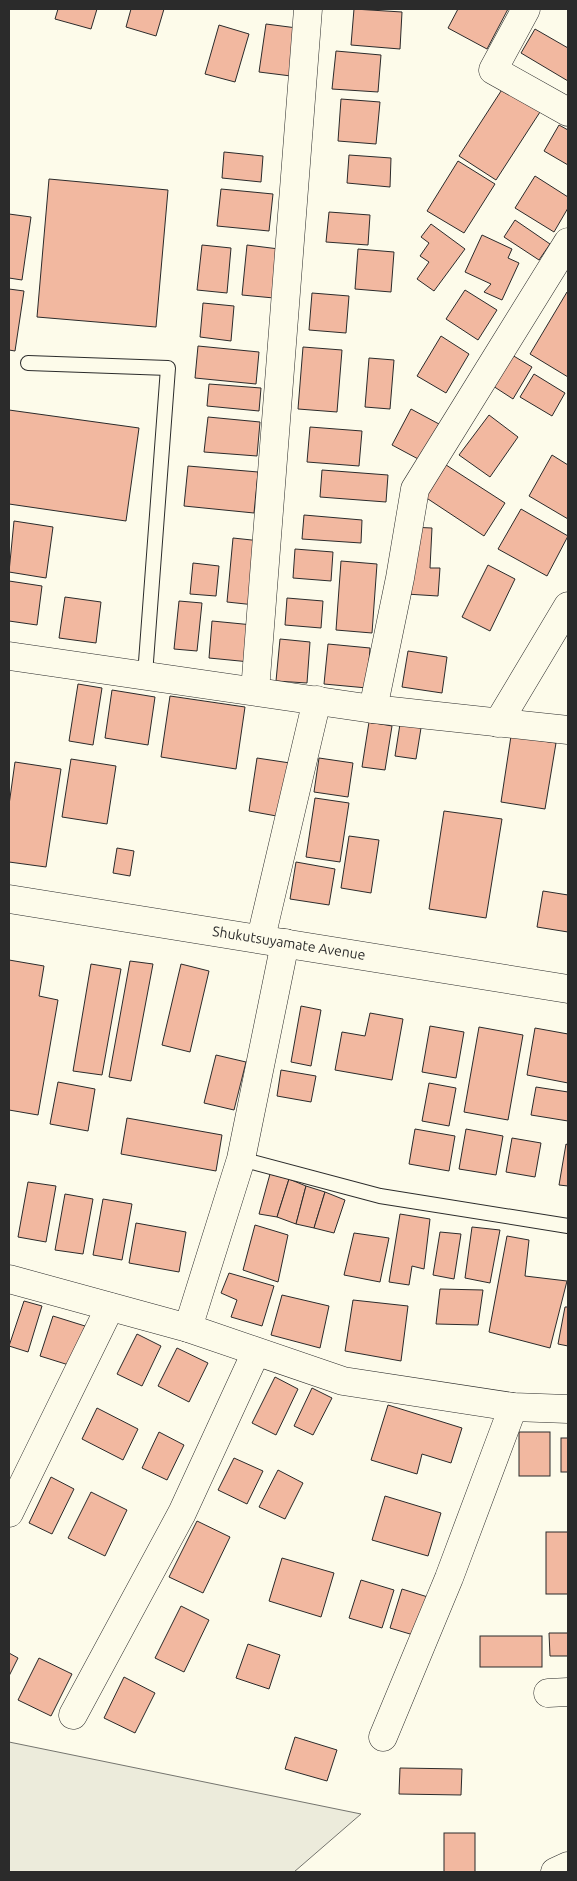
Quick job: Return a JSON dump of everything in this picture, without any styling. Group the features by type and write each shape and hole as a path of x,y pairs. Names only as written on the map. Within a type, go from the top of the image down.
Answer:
{"street":[{"path":"254,691 308,9"},
{"path":"526,9 493,70 568,112"},
{"path":"373,709 400,578 415,489 568,242"},
{"path":"498,723 568,606"},
{"path":"9,656 373,709 568,730"},
{"path":"188,1328 241,1160 273,941 317,700"},
{"name":"Shukutsuyamate Avenue","path":"9,899 568,989"},
{"path":"9,1279 188,1328 343,1381 513,1407 568,1409"},
{"path":"9,1513 19,1467 110,1307"},
{"path":"73,1715 182,1513 256,1352"},
{"path":"383,1737 449,1578 513,1407"},
{"path":"555,1872 568,1866"}],"lane":[{"path":"28,363 168,368 145,675"},
{"path":"241,1160 380,1196 568,1226"}],"shaded area":[{"path":"9,1742 361,1814 294,1872 9,1872"}],"building":[{"path":"58,9 97,9 91,29 55,19"},
{"path":"131,9 164,9 156,36 126,27"},
{"path":"354,9 402,12 400,49 351,45"},
{"path":"458,9 508,9 487,49 448,28"},
{"path":"266,24 297,28 291,76 259,72"},
{"path":"219,25 249,34 235,82 205,74"},
{"path":"535,29 568,48 568,81 521,53"},
{"path":"336,51 381,55 378,92 332,89"},
{"path":"503,88 540,112 496,180 459,156"},
{"path":"341,99 380,102 376,144 338,141"},
{"path":"559,125 568,130 568,165 544,151"},
{"path":"224,152 263,156 261,182 222,178"},
{"path":"349,155 391,158 390,187 347,183"},
{"path":"458,161 495,184 464,233 427,211"},
{"path":"535,176 568,197 568,208 554,232 515,208"},
{"path":"49,179 168,190 156,327 37,317"},
{"path":"221,189 273,194 269,231 217,226"},
{"path":"329,212 370,215 368,245 326,242"},
{"path":"9,214 31,217 22,280 9,278"},
{"path":"515,220 550,244 539,260 504,237"},
{"path":"431,224 465,249 434,291 417,279 429,262 420,256 429,243 421,237"},
{"path":"482,235 512,249 508,258 519,263 502,300 484,292 491,284 465,272"},
{"path":"202,245 231,248 227,293 197,290"},
{"path":"247,245 279,249 274,298 242,295"},
{"path":"358,249 394,252 391,292 355,289"},
{"path":"9,289 24,291 15,351 9,350"},
{"path":"465,290 497,310 478,340 446,319"},
{"path":"312,293 349,296 346,333 309,330"},
{"path":"568,293 568,377 530,354"},
{"path":"203,303 234,306 231,341 200,337"},
{"path":"441,336 469,354 446,393 417,376"},
{"path":"198,346 259,352 256,384 195,378"},
{"path":"303,347 342,350 337,412 298,409"},
{"path":"512,355 532,367 513,399 493,386"},
{"path":"369,358 394,360 390,409 365,407"},
{"path":"534,374 565,393 552,416 520,397"},
{"path":"209,384 261,388 259,411 207,406"},
{"path":"411,409 439,424 420,460 392,445"},
{"path":"9,410 139,428 126,521 9,504"},
{"path":"489,415 518,437 490,477 459,455"},
{"path":"208,417 260,422 257,456 204,452"},
{"path":"310,427 362,431 359,466 307,462"},
{"path":"552,455 568,465 568,519 529,496"},
{"path":"443,463 505,503 484,536 422,495"},
{"path":"188,466 258,472 254,513 184,506"},
{"path":"322,470 388,475 386,502 320,497"},
{"path":"521,509 568,536 547,576 498,549"},
{"path":"304,515 362,520 361,543 302,539"},
{"path":"14,521 53,527 46,578 9,572"},
{"path":"409,527 432,528 430,568 440,568 438,596 406,594"},
{"path":"233,538 261,541 255,605 227,602"},
{"path":"295,549 333,552 331,581 293,578"},
{"path":"341,561 377,564 372,633 336,630"},
{"path":"193,563 219,566 216,596 190,594"},
{"path":"488,565 515,579 490,631 462,617"},
{"path":"9,581 42,586 37,625 9,621"},
{"path":"65,597 101,602 96,643 59,638"},
{"path":"287,598 323,601 321,628 285,625"},
{"path":"179,601 202,603 197,651 174,649"},
{"path":"212,621 253,625 250,662 209,658"},
{"path":"280,639 310,642 307,683 276,681"},
{"path":"328,644 370,648 367,688 324,684"},
{"path":"408,651 447,657 442,693 402,687"},
{"path":"78,684 102,688 93,745 69,741"},
{"path":"112,690 155,697 148,745 105,738"},
{"path":"170,696 245,707 236,769 161,757"},
{"path":"369,722 392,726 385,770 362,767"},
{"path":"400,724 421,728 416,759 395,756"},
{"path":"511,736 556,743 545,809 501,802"},
{"path":"257,758 290,763 282,817 249,811"},
{"path":"319,758 353,763 348,797 314,792"},
{"path":"71,759 116,766 107,824 62,817"},
{"path":"15,762 61,769 46,867 9,862 9,805"},
{"path":"315,798 349,803 340,862 306,857"},
{"path":"444,811 502,819 486,918 429,909"},
{"path":"349,836 379,840 371,893 341,888"},
{"path":"117,848 134,851 130,876 113,873"},
{"path":"296,862 335,869 329,905 290,899"},
{"path":"543,891 568,895 568,932 537,927"},
{"path":"9,960 44,966 39,996 58,1000 38,1115 9,1110"},
{"path":"130,961 153,964 131,1081 109,1077"},
{"path":"91,964 121,969 102,1075 73,1071"},
{"path":"181,964 209,971 190,1052 162,1045"},
{"path":"301,1006 321,1010 311,1066 291,1062"},
{"path":"370,1013 403,1019 392,1080 335,1070 342,1032 365,1036"},
{"path":"430,1026 464,1032 456,1078 422,1072"},
{"path":"479,1027 523,1035 508,1120 464,1112"},
{"path":"535,1028 568,1034 568,1083 527,1075"},
{"path":"216,1055 246,1062 234,1110 204,1103"},
{"path":"281,1070 316,1076 311,1102 277,1096"},
{"path":"58,1082 95,1089 88,1131 50,1124"},
{"path":"429,1083 456,1088 449,1126 422,1121"},
{"path":"536,1087 568,1092 568,1121 531,1115"},
{"path":"127,1118 222,1135 216,1171 121,1154"},
{"path":"415,1129 455,1136 449,1171 409,1164"},
{"path":"466,1129 503,1136 496,1175 459,1169"},
{"path":"512,1138 541,1143 535,1177 506,1172"},
{"path":"566,1144 568,1145 568,1186 559,1185"},
{"path":"270,1174 289,1179 277,1217 259,1214"},
{"path":"289,1179 306,1186 296,1224 277,1217"},
{"path":"28,1182 56,1186 46,1242 18,1237"},
{"path":"306,1186 325,1192 314,1228 296,1224"},
{"path":"325,1192 345,1200 334,1233 314,1228"},
{"path":"65,1194 93,1199 83,1254 55,1250"},
{"path":"103,1199 132,1204 122,1260 93,1255"},
{"path":"400,1214 430,1219 424,1269 412,1266 409,1285 389,1282"},
{"path":"136,1223 186,1232 179,1272 129,1263"},
{"path":"255,1225 288,1235 278,1282 243,1270"},
{"path":"472,1227 500,1230 490,1283 465,1278"},
{"path":"440,1232 461,1234 454,1279 433,1275"},
{"path":"354,1233 389,1238 380,1282 344,1275"},
{"path":"507,1236 529,1240 525,1276 567,1281 550,1348 489,1332"},
{"path":"229,1273 274,1286 262,1326 231,1317 237,1300 221,1293"},
{"path":"440,1289 483,1290 478,1325 436,1324"},
{"path":"282,1295 329,1306 320,1348 271,1335"},
{"path":"353,1300 408,1306 401,1361 345,1351"},
{"path":"24,1301 42,1306 28,1352 9,1346"},
{"path":"565,1307 568,1307 568,1346 558,1344"},
{"path":"53,1316 85,1326 72,1366 40,1356"},
{"path":"137,1334 161,1346 142,1386 117,1374"},
{"path":"177,1348 208,1363 189,1402 158,1386"},
{"path":"275,1377 298,1389 276,1435 252,1423"},
{"path":"312,1388 332,1398 313,1435 294,1426"},
{"path":"388,1405 462,1428 451,1463 422,1454 417,1474 371,1460"},
{"path":"97,1408 138,1429 123,1460 82,1439"},
{"path":"159,1432 184,1445 167,1480 142,1468"},
{"path":"519,1432 550,1432 550,1476 519,1476"},
{"path":"561,1438 568,1438 568,1472 561,1472"},
{"path":"234,1458 263,1471 247,1504 218,1490"},
{"path":"278,1470 303,1483 285,1519 259,1507"},
{"path":"51,1477 74,1489 52,1534 29,1523"},
{"path":"91,1492 127,1510 105,1556 68,1538"},
{"path":"385,1496 441,1513 428,1556 372,1540"},
{"path":"197,1521 230,1537 203,1593 169,1577"},
{"path":"546,1532 568,1532 568,1594 546,1594"},
{"path":"282,1558 334,1573 321,1617 269,1601"},
{"path":"361,1580 394,1590 382,1628 349,1618"},
{"path":"402,1589 431,1598 420,1637 390,1628"},
{"path":"181,1606 209,1620 184,1672 155,1658"},
{"path":"549,1633 568,1633 568,1656 550,1656"},
{"path":"480,1636 542,1636 542,1667 480,1667"},
{"path":"248,1644 280,1655 269,1689 236,1678"},
{"path":"9,1653 18,1658 9,1676"},
{"path":"39,1658 72,1674 51,1716 18,1700"},
{"path":"124,1677 155,1693 135,1733 104,1718"},
{"path":"295,1737 337,1750 327,1781 285,1769"},
{"path":"400,1768 462,1769 461,1795 399,1794"},
{"path":"444,1833 475,1833 475,1872 444,1872"}]}
